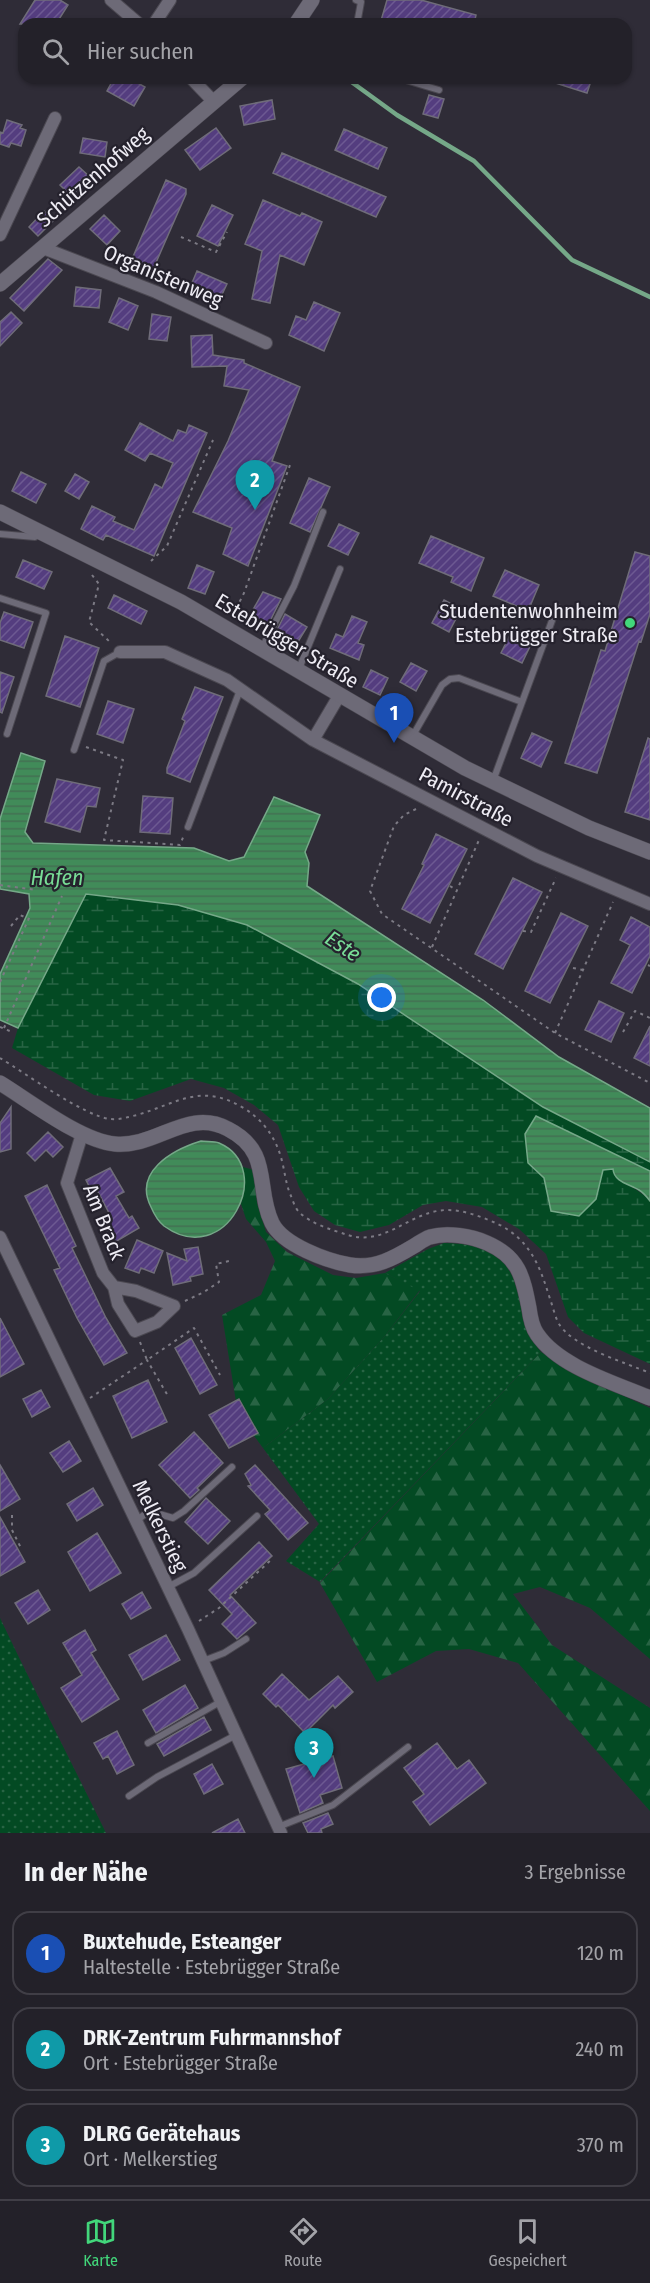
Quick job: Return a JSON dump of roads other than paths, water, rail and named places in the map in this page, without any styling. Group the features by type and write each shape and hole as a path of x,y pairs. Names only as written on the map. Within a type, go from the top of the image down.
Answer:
{"street":[{"path":"111,0 132,18"},
{"path":"158,18 170,0"},
{"path":"303,18 312,0"},
{"path":"197,84 213,101"},
{"name":"Schützenhofweg","path":"0,284 234,84"},
{"path":"0,235 55,118"},
{"name":"Organistenweg","path":"43,248 156,292 266,343"},
{"name":"Estebrügger Straße","path":"0,512 181,602 339,696 492,782 589,828 650,852"},
{"name":"Pamirstraße","path":"120,652 165,652 226,680 313,740 561,867 650,904"},
{"path":"313,740 339,696"},
{"path":"0,1083 82,1134 99,1141 128,1145 142,1143 179,1126 202,1121 216,1123 228,1129 242,1138 257,1158 273,1224 290,1242 321,1257 350,1265 375,1265 390,1261 429,1238 444,1235 474,1238 489,1244 503,1252 517,1267 524,1281 536,1333 547,1346 576,1366 650,1398"},
{"name":"Am Brack","path":"82,1134 67,1184 103,1273 114,1287 118,1304 135,1331 157,1323 174,1306 136,1291 114,1287"},
{"name":"Melkerstieg","path":"0,1237 188,1629 280,1831"}],"lane":[{"path":"356,0 361,2 358,18"},
{"path":"419,84 439,90"},
{"path":"261,650 298,576 323,512"},
{"path":"0,534 35,537 39,531"},
{"path":"298,672 340,569"},
{"path":"0,598 46,613 7,734"},
{"path":"492,782 557,607"},
{"path":"75,747 104,661 120,652"},
{"path":"412,738 442,685 450,679 465,680 522,702"},
{"path":"188,827 241,689"},
{"path":"136,1521 148,1511 173,1518 184,1511 232,1467"},
{"path":"168,1587 194,1574 257,1516"},
{"path":"202,1661 225,1653 246,1639"},
{"path":"148,1743 221,1701"},
{"path":"129,1796 158,1777 236,1735"},
{"path":"280,1831 333,1805 408,1747"}],"water":[{"path":"21,753 45,761 25,832 33,843 194,848 229,861 244,857 274,797 320,815 305,852 309,863 307,886 483,1000 559,1057 650,1108 650,1162 543,1107 358,984 247,925 178,905 86,894 18,1028 0,1020 0,974 30,908 29,894 0,889 0,819"},
{"path":"536,1116 650,1171 650,1201 641,1191 619,1180 613,1169 603,1170 596,1199 579,1216 551,1211 544,1178 528,1163 525,1134"},
{"path":"201,1141 219,1143 236,1156 244,1173 243,1192 236,1211 224,1226 207,1236 187,1236 164,1226 158,1220 147,1194 147,1183 158,1164 178,1150"}],"waterway":[{"path":"354,84 397,115 474,161 572,260 650,297"}],"place":[{"name":"DRK-Zentrum Fuhrmannshof","path":"255,510"},
{"name":"Studentenwohnheim Estebrügger Straße","path":"630,623"},
{"name":"Buxtehude, Esteanger","path":"394,743"},
{"name":"DLRG Gerätehaus","path":"314,1778"}],"water label":[{"name":"Hafen","path":"57,877"},
{"name":"Este","path":"343,946"}]}
